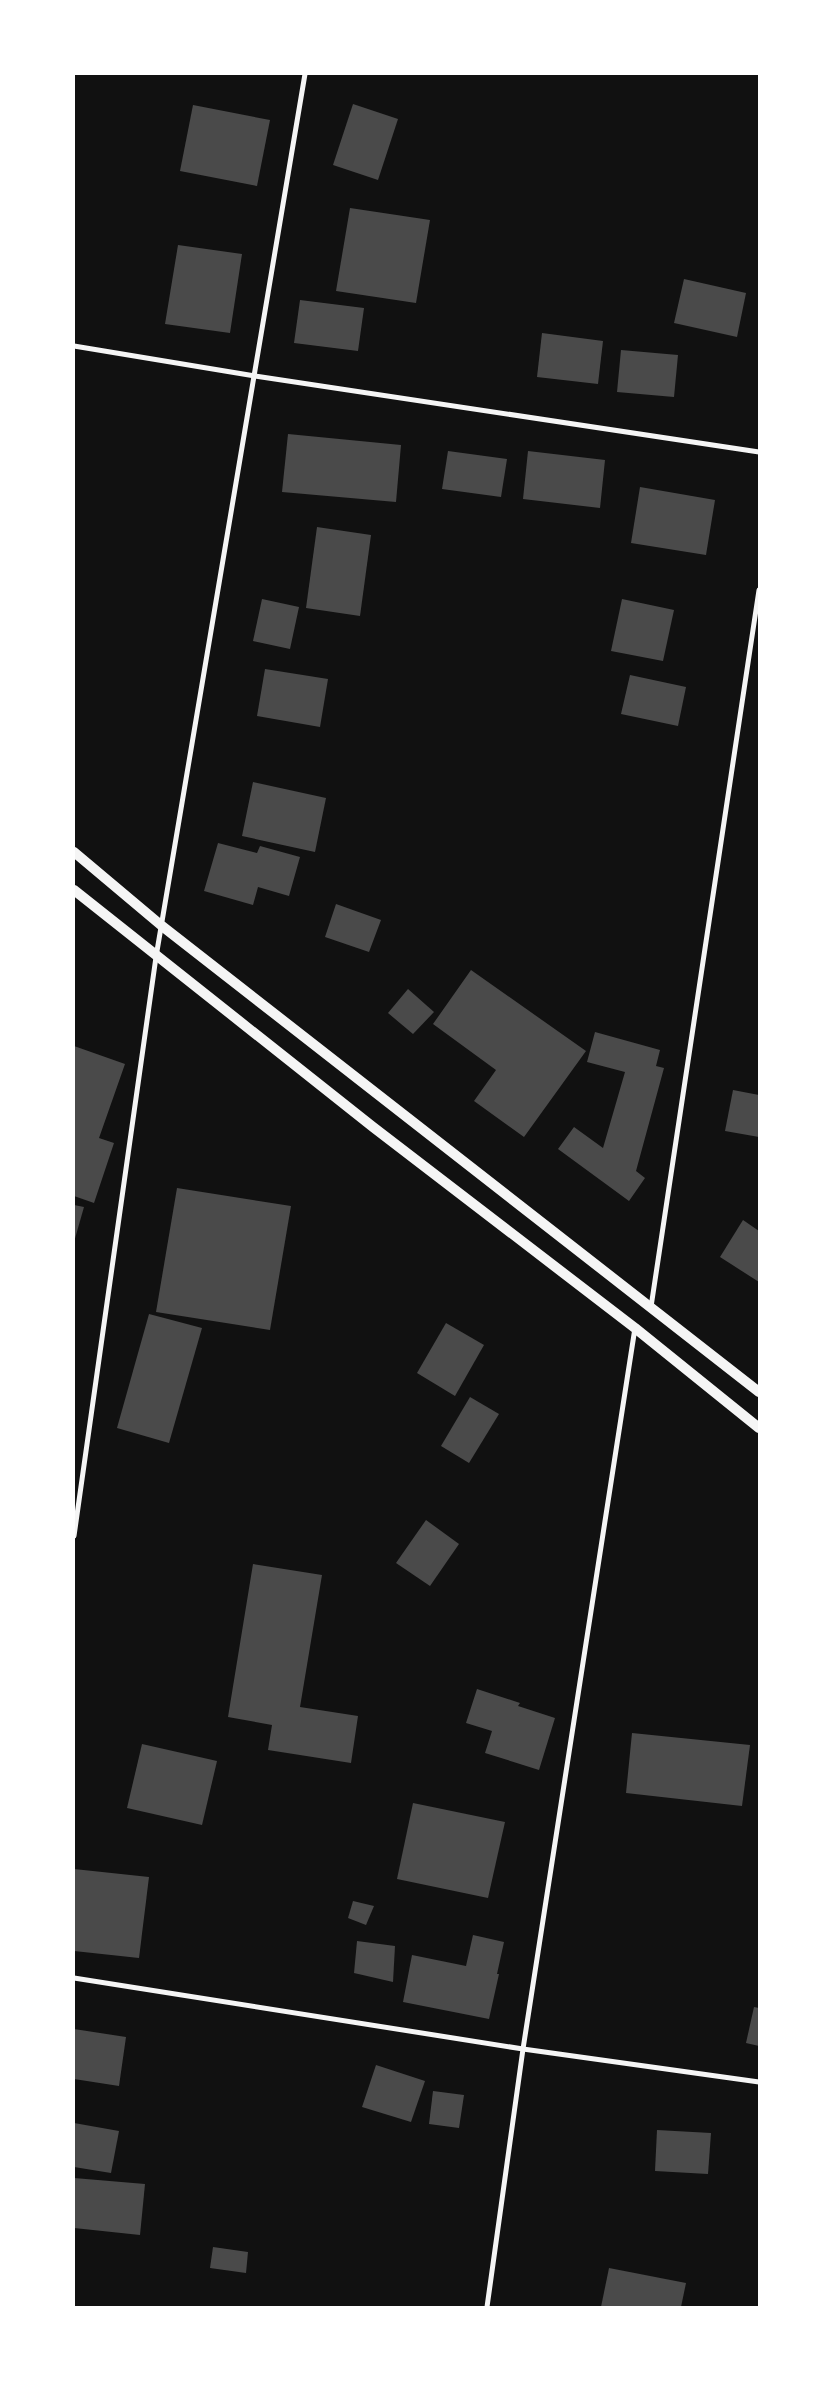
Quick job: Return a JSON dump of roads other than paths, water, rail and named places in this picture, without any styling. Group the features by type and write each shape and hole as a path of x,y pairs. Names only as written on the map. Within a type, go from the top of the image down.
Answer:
{"main road":[{"path":"74,852 162,926 759,1392"},
{"path":"74,890 156,957 635,1328 759,1428"}],"street":[{"path":"74,1536 156,957 305,74"},
{"path":"74,346 255,376 759,452"},
{"path":"651,1307 759,590"},
{"path":"487,2307 523,2049 635,1328"},
{"path":"74,1978 523,2049 759,2082"}]}
